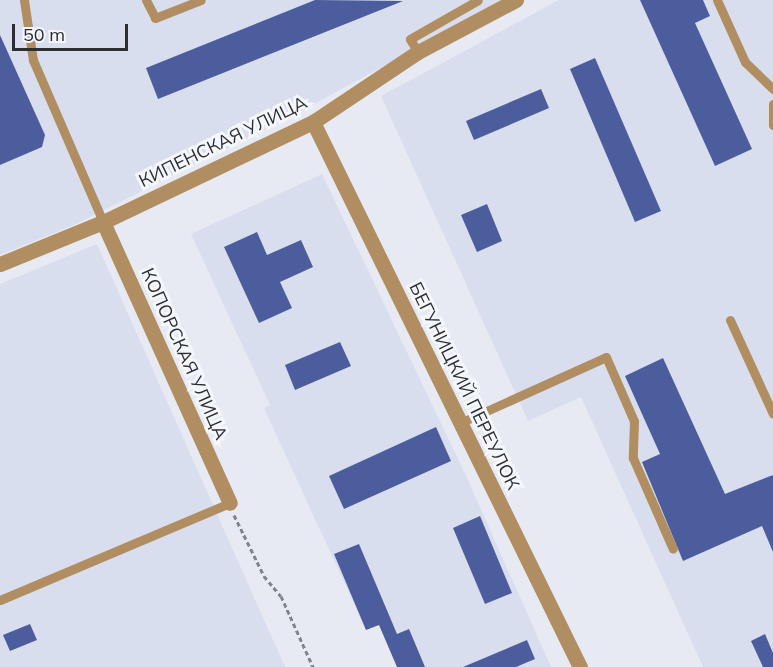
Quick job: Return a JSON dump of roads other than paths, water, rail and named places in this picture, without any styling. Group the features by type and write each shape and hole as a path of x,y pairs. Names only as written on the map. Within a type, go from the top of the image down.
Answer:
{"street":[{"name":"КИПЕНСКАЯ УЛИЦА","path":"0,264 103,222 313,122 418,52 516,0"},
{"name":"БЕГУНИЦКИЙ ПЕРЕУЛОК","path":"313,122 580,667"},
{"name":"КОПОРСКАЯ УЛИЦА","path":"103,222 230,503"}],"lane":[{"path":"24,0 33,60 103,222"},
{"path":"147,0 155,18 201,0"},
{"path":"418,52 410,39 467,3 478,0"},
{"path":"717,0 745,62 773,89"},
{"path":"773,104 773,125"},
{"path":"730,320 773,414"},
{"path":"460,423 606,357 634,421 633,458 673,549"},
{"path":"0,600 230,503"}]}
